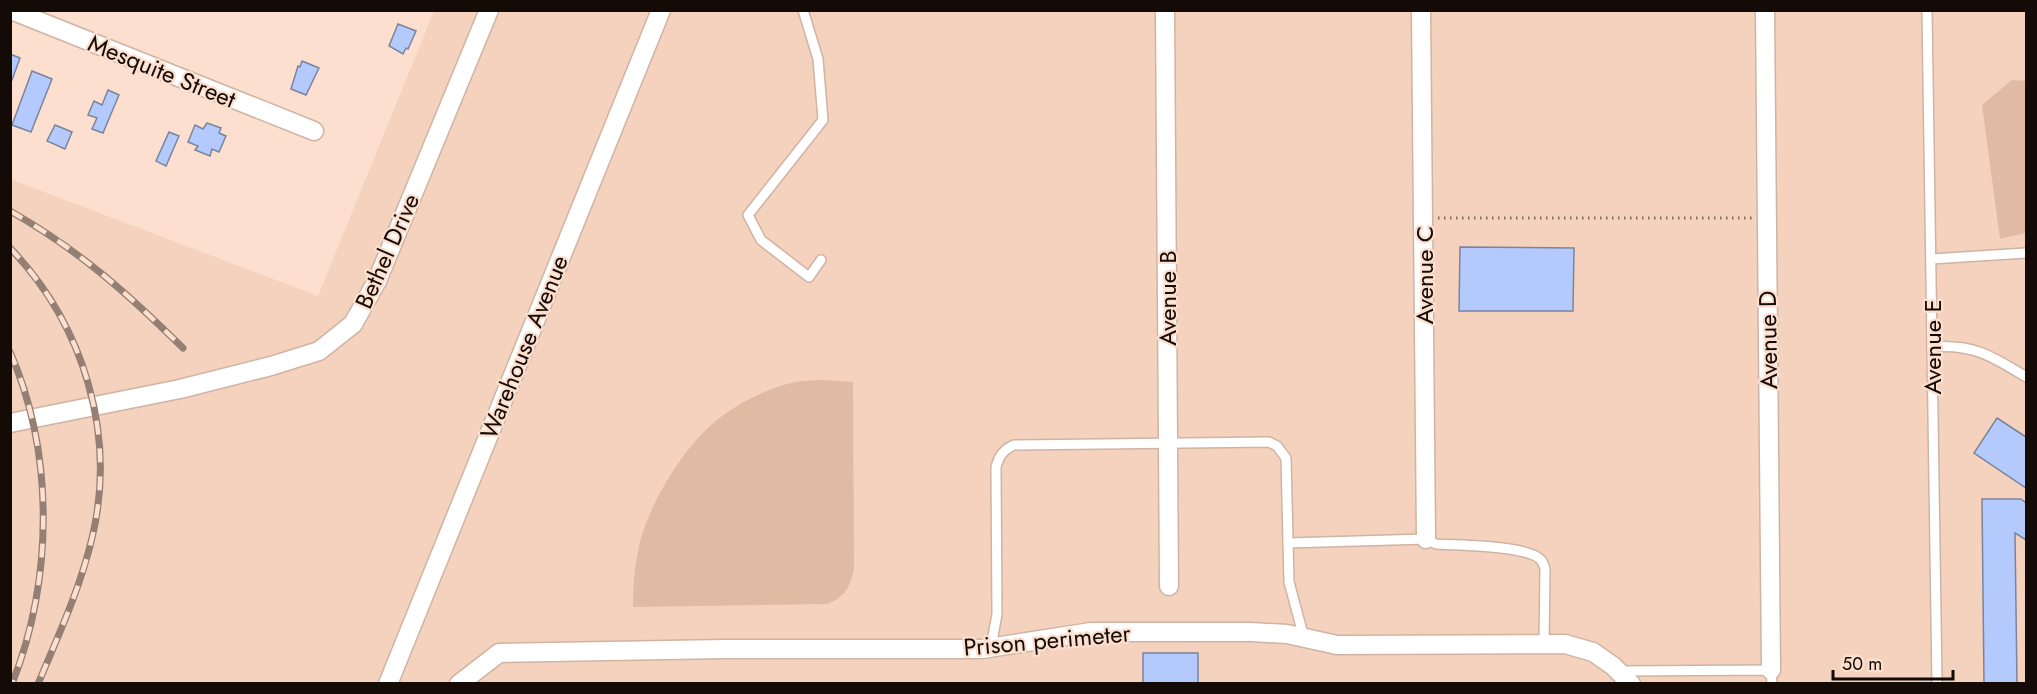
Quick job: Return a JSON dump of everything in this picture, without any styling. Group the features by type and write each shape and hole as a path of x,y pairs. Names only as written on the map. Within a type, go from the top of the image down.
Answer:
{"street":[{"name":"Mesquite Street","path":"10,10 314,131"},
{"name":"Bethel Drive","path":"10,423 180,389 271,366 319,351 352,324 377,281 489,10"},
{"name":"Warehouse Avenue","path":"388,684 661,10"},
{"name":"Avenue B","path":"1165,10 1169,586"},
{"name":"Avenue C","path":"1421,10 1426,539"},
{"name":"Avenue D","path":"1765,10 1772,677"},
{"name":"Prison perimeter","path":"459,684 499,653 991,647 1091,632 1251,632 1287,634 1337,645 1565,645 1593,651 1625,677"}],"lane":[{"path":"802,10 818,59 823,120 748,214 761,240 809,277 821,260"},
{"name":"Avenue E","path":"1927,10 1936,684"},
{"path":"1932,259 2026,253"},
{"path":"1932,347 1953,345 1989,354 2026,376"},
{"path":"991,647 997,614 996,467 999,457 1006,449 1014,445 1269,442 1277,446 1286,458 1289,582 1304,638"},
{"path":"1288,543 1426,539 1436,544 1516,549 1529,553 1541,560 1545,568 1544,644"},
{"path":"1625,677 1772,677"}],"path":[{"path":"1424,218 1766,218"}],"shaded area":[{"path":"434,11 2026,11 2026,683 11,683 10,179 318,296"},
{"path":"2012,80 2026,81 2026,233 2000,239 1982,105"},
{"path":"823,380 853,382 854,568 849,586 842,595 827,604 633,607 636,564 646,524 659,495 677,465 697,439 725,414 758,395 795,382"}],"building":[{"path":"398,24 416,31 408,49 406,48 403,54 389,46"},
{"path":"10,54 20,58 12,80 10,79"},
{"path":"302,61 319,68 306,95 291,89 298,66 300,67"},
{"path":"32,71 52,79 31,132 12,125"},
{"path":"108,90 119,95 103,133 92,129 97,118 88,115 94,101 102,105"},
{"path":"207,123 221,128 219,133 226,136 219,152 212,149 210,156 195,150 198,146 188,142 195,125 203,129"},
{"path":"55,125 72,132 65,149 47,141"},
{"path":"169,132 179,136 166,166 156,161"},
{"path":"1460,247 1574,248 1573,311 1459,311"},
{"path":"1997,418 2026,437 2026,488 1974,453"},
{"path":"1982,499 2021,499 2026,503 2026,540 2015,533 2017,684 1984,684"},
{"path":"1143,653 1198,653 1198,684 1143,684"}],"railway":[{"path":"10,211 80,257 142,309 183,348"},
{"path":"10,248 36,278 58,311 75,346 88,383 97,421 100,460 99,499 87,557 68,612 38,684"},
{"path":"10,352 25,392 35,433 41,475 43,518 41,560 35,603 26,644 12,684"}]}
